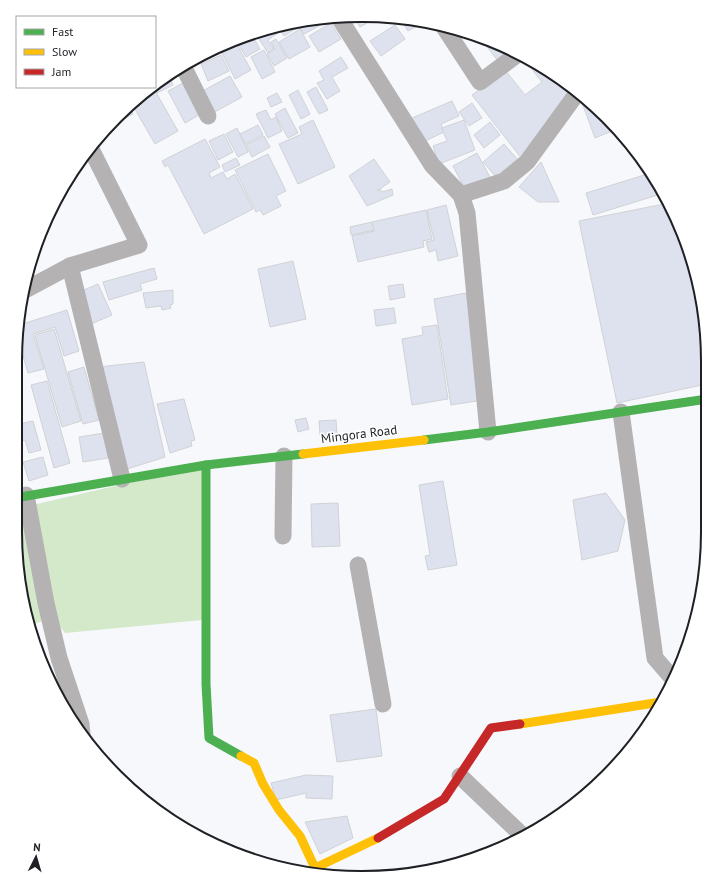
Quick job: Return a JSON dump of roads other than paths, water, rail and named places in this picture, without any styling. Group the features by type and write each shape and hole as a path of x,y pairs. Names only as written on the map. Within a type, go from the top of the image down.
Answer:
{"street":[{"path":"342,23 432,165 461,195 467,213 488,432"},
{"path":"449,34 480,82 513,58"},
{"path":"186,71 208,116"},
{"path":"461,195 504,181 527,162 574,97"},
{"path":"31,287 70,266 139,246 93,154"},
{"path":"70,266 122,479"},
{"name":"Mingora Road","path":"22,497 206,465 488,432 701,400"},
{"path":"621,412 655,658 669,674"},
{"path":"283,536 284,456"},
{"path":"206,465 206,684 209,738 254,764 263,784 279,810 300,836 315,868"},
{"path":"22,501 59,658 80,722"},
{"path":"358,565 383,704"},
{"path":"316,868 388,834 444,799 491,728 572,717 655,703"},
{"path":"460,776 519,832"}]}
